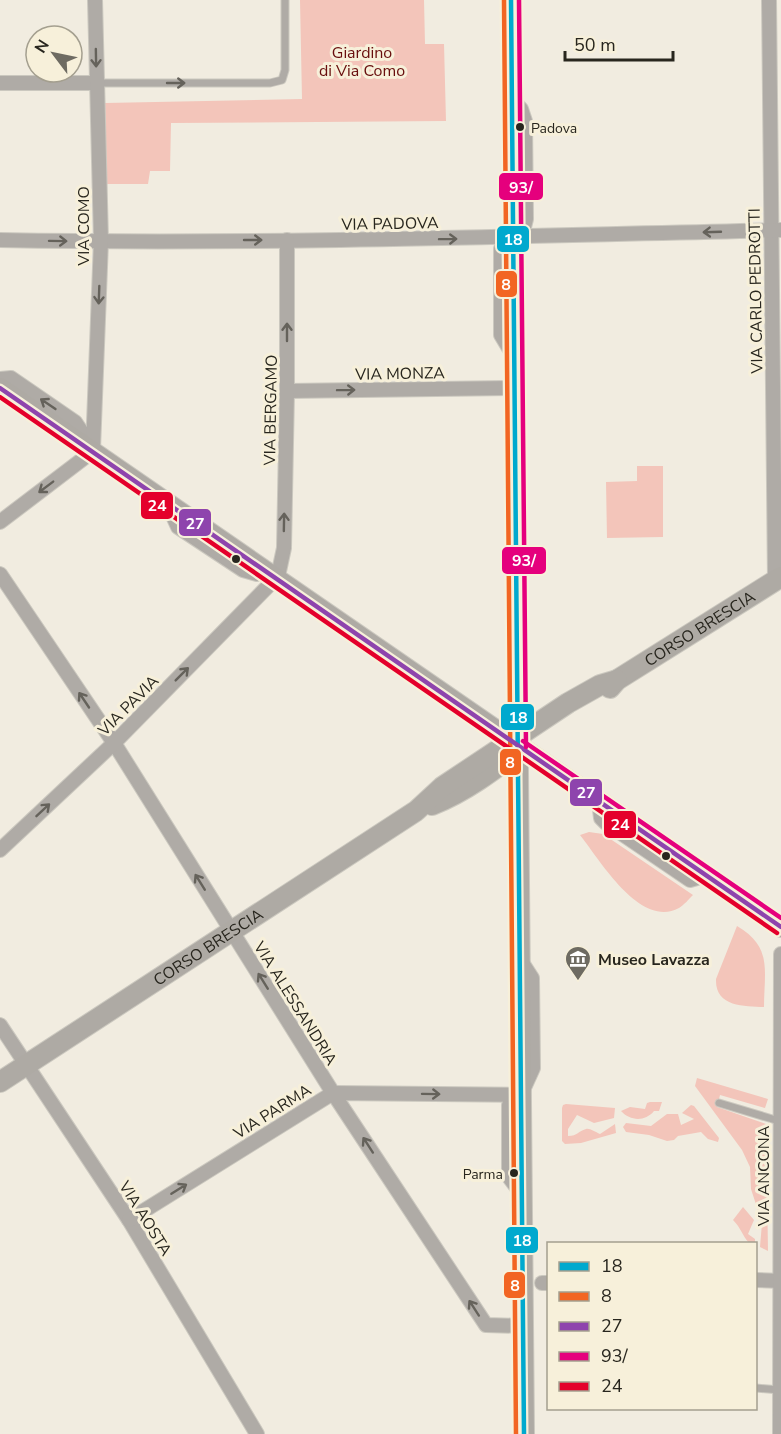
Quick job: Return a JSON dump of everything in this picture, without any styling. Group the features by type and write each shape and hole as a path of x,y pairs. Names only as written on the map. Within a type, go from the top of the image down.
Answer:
{"main road":[{"path":"511,0 512,99 509,238 514,388 524,1434"},
{"path":"0,388 781,927"},
{"name":"CORSO BRESCIA","path":"0,1082 416,812 450,798 575,699 600,685 617,681 778,579"}],"street":[{"name":"VIA COMO","path":"85,448 93,449 100,242 95,0"},
{"name":"VIA CARLO PEDROTTI","path":"769,0 776,230 778,579"},
{"path":"0,83 96,83"},
{"name":"VIA PADOVA","path":"0,240 100,242 509,238 776,230"},
{"name":"VIA BERGAMO","path":"270,575 284,548 287,240"},
{"path":"0,379 11,378 75,422 81,431 85,448 0,522"},
{"name":"VIA MONZA","path":"287,391 514,388"},
{"name":"VIA ALESSANDRIA","path":"0,574 114,743 333,1093 486,1325 524,1326"},
{"name":"VIA PAVIA","path":"0,850 114,743 270,575"},
{"name":"VIA ANCONA","path":"780,1434 781,954"},
{"name":"VIA AOSTA","path":"0,1025 129,1220 257,1434"},
{"name":"VIA PARMA","path":"129,1220 333,1093 520,1091"},
{"path":"757,1280 781,1281"}],"lane":[{"path":"96,83 270,83 282,80 285,70 285,0"},
{"path":"719,1103 779,1121"},
{"path":"757,1388 780,1390"}],"green space":[{"name":"Giardino di Via Como","path":"300,0 424,0 425,44 444,44 446,121 171,123 170,171 150,171 148,184 106,184 105,103 302,99"},
{"path":"637,466 663,466 663,537 607,538 606,482 637,481"},
{"path":"589,832 603,834 693,895 679,908 664,912 650,909 636,901 610,875 580,835"},
{"path":"737,926 756,942 761,951 765,971 764,1007 732,1003 720,995 717,988 716,979"},
{"path":"697,1078 768,1099 765,1108 720,1095 717,1107 766,1124 768,1251 760,1247 762,1223 751,1189 750,1167 742,1150 695,1086"},
{"path":"662,1102 659,1111 654,1111 646,1117 633,1118 621,1111 630,1107 645,1109 647,1103"},
{"path":"566,1104 615,1108 614,1118 594,1123 577,1115 568,1129 568,1136 588,1129 600,1134 615,1124 616,1133 581,1143 565,1144 562,1141 562,1108"},
{"path":"691,1105 719,1138 718,1142 708,1139 701,1132 678,1136 674,1140 667,1141 649,1135 626,1132 623,1127 626,1123 651,1126 667,1114 678,1114 681,1125 694,1119 682,1113"},
{"path":"743,1207 754,1220 748,1234 755,1239 755,1242 748,1242 733,1220"}],"transit line":[{"name":"8","path":"504,0 516,1434"},
{"name":"18","path":"511,0 524,1434"},
{"name":"93/","path":"519,0 526,747"},
{"name":"27","path":"0,388 781,927"},
{"name":"24","path":"0,397 777,933"},
{"name":"93/","path":"523,741 781,918"}],"place":[{"name":"Padova","path":"520,127"},
{"name":"Museo Lavazza","path":"578,982"},
{"name":"Parma","path":"514,1173"}]}
